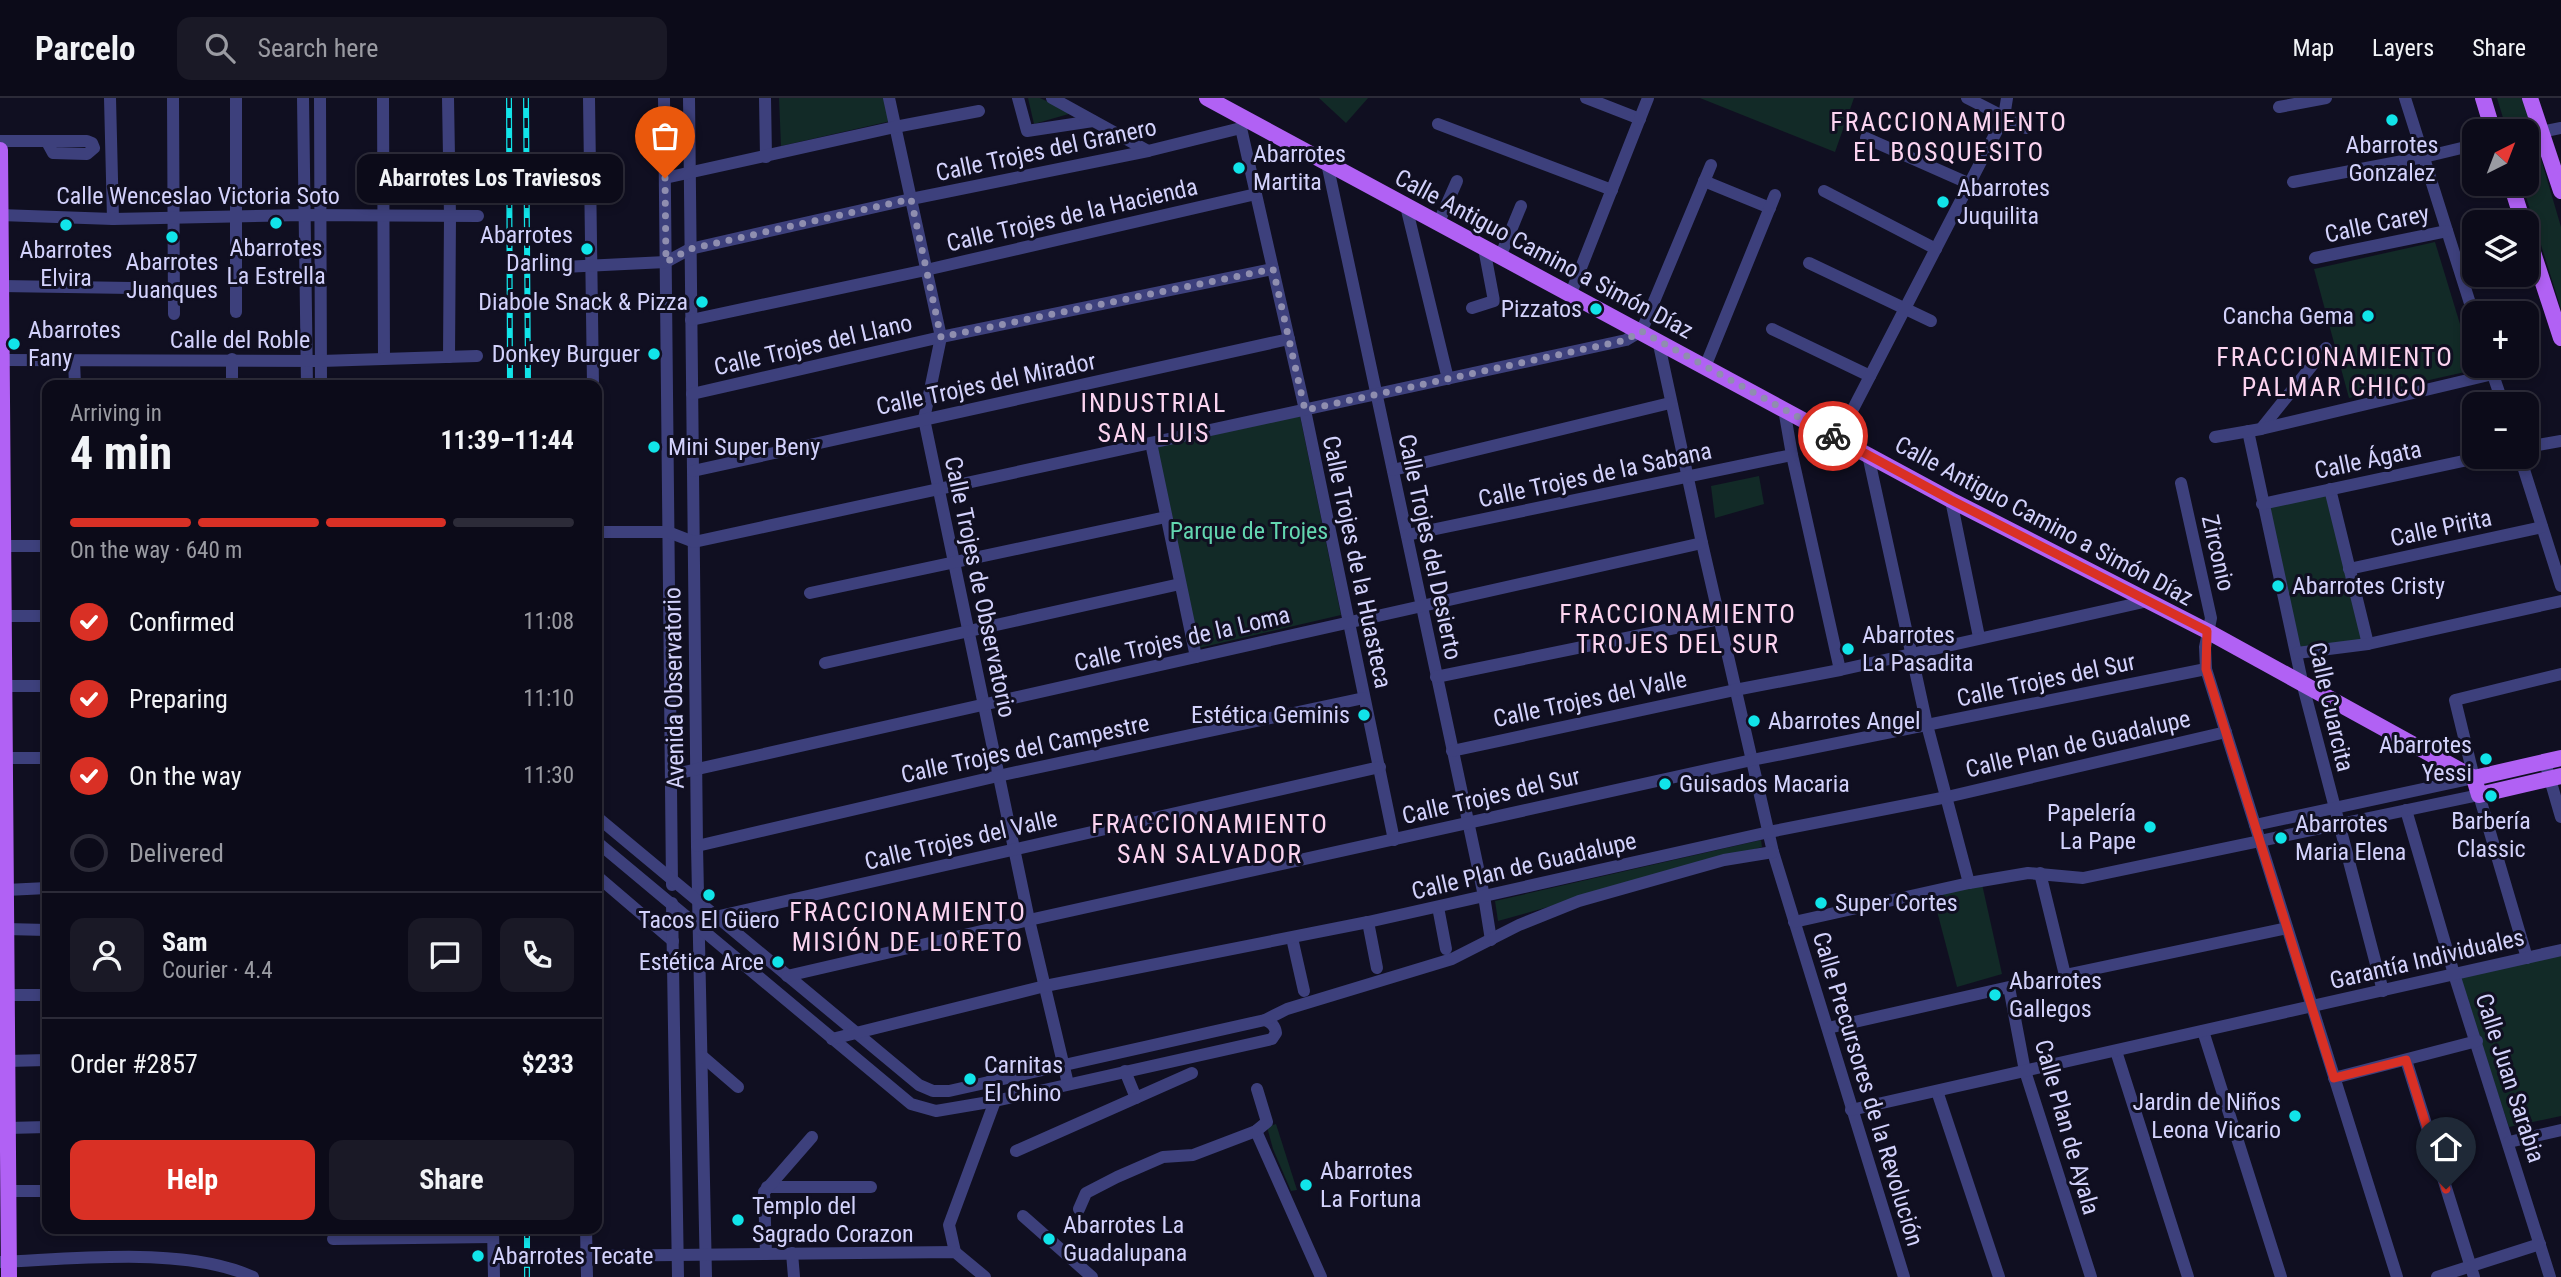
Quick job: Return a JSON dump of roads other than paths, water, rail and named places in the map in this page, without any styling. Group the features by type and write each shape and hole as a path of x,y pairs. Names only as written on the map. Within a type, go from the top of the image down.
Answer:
{"main road":[{"name":"Calle Antiguo Camino a Simón Díaz","path":"1208,98 1244,124 1327,163 1951,500 2207,631 2474,778"},
{"path":"2483,98 2490,119"},
{"path":"2530,98 2561,191"},
{"path":"0,150 1,546 4,615 2,759 8,1128 6,1267"},
{"path":"2539,271 2561,338"},
{"path":"2553,760 2474,778 2479,794 2555,777"}],"street":[{"path":"110,98 113,219"},
{"path":"173,98 174,314"},
{"path":"236,98 236,312"},
{"path":"303,98 307,380"},
{"path":"320,98 321,380"},
{"path":"383,98 384,358"},
{"path":"448,98 449,357"},
{"path":"589,98 593,380"},
{"name":"Avenida Observatorio","path":"664,98 678,1277"},
{"name":"Avenida Observatorio","path":"689,98 697,846 706,1277"},
{"path":"765,98 766,158"},
{"name":"Calle Trojes de Observatorio","path":"889,98 941,337 925,419 937,489 1029,920 1068,1084"},
{"path":"1018,98 1027,131 1093,121"},
{"path":"1052,98 1148,151"},
{"path":"1586,98 1640,119"},
{"path":"1571,293 1648,98"},
{"path":"1967,98 2026,128"},
{"path":"1838,438 2004,117 2007,98"},
{"path":"2279,107 2326,98"},
{"path":"2405,98 2469,301"},
{"path":"665,178 978,111"},
{"name":"Calle Trojes del Granero","path":"563,267 666,262 690,249 911,199 1148,151 1244,124"},
{"name":"Calle Trojes de la Huasteca","path":"1244,124 1256,194 1305,410 1394,840"},
{"path":"1438,124 1612,190"},
{"path":"2541,132 2561,128"},
{"path":"1866,138 1970,184"},
{"path":"0,141 47,142"},
{"path":"2293,182 2424,158 2462,148"},
{"name":"Calle Trojes del Desierto","path":"1327,163 1484,896 1490,940"},
{"path":"602,532 668,533 694,542 1626,340 1641,331 1711,165"},
{"path":"1438,224 1457,181"},
{"path":"1703,181 1773,202 1705,367"},
{"path":"1824,191 1936,249"},
{"name":"Calle Trojes de la Hacienda","path":"691,320 926,270 1256,194"},
{"path":"1406,206 1448,379"},
{"path":"1500,257 1521,206"},
{"name":"Calle Wenceslao Victoria Soto","path":"1,216 113,219 303,215 478,216"},
{"name":"Calle Carey","path":"2315,258 2447,230"},
{"path":"1472,308 1494,301 1484,248"},
{"path":"1809,263 1931,321"},
{"name":"Calle Trojes del Llano","path":"692,394 941,337 1273,269"},
{"path":"1,286 132,288"},
{"path":"1772,329 1870,376"},
{"name":"Calle Trojes del Mirador","path":"693,471 1289,339"},
{"name":"Calle Precursores de la Revolución","path":"1658,340 1773,852 1903,1277"},
{"path":"2254,430 2326,348"},
{"name":"Calle del Roble","path":"1,360 321,361 477,356"},
{"path":"232,359 232,380"},
{"path":"74,361 75,380"},
{"path":"2215,437 2254,430 2462,378"},
{"path":"1394,470 1670,403"},
{"path":"1784,409 1840,670"},
{"name":"Calle Cuarcita","path":"2254,430 2262,505 2303,686 2383,990"},
{"path":"2539,445 2561,442"},
{"path":"1151,443 1196,657"},
{"name":"Calle Trojes de la Sabana","path":"1407,535 1792,455"},
{"path":"1868,455 1927,725 1969,883"},
{"name":"Calle Ágata","path":"2262,505 2462,461"},
{"path":"2523,469 2561,586"},
{"name":"Zirconio","path":"2181,483 2211,618 2207,631 2206,669 2397,1277"},
{"path":"2330,489 2368,644"},
{"path":"1951,500 1979,637"},
{"path":"810,593 1166,517"},
{"name":"Calle Pirita","path":"2349,569 2542,527"},
{"name":"Calle Trojes de la Loma","path":"671,775 1702,542"},
{"path":"1,546 42,546"},
{"path":"825,663 1180,584"},
{"name":"Calle Trojes del Valle","path":"1452,751 1840,670 2148,601"},
{"path":"2297,653 2368,644 2561,601"},
{"path":"4,615 42,616"},
{"path":"1436,677 1719,620"},
{"name":"Calle Trojes del Sur","path":"788,976 1752,760 2206,669"},
{"path":"2255,825 2333,806 2474,778 2455,700 2561,674"},
{"path":"4,686 42,686"},
{"name":"Calle Trojes del Campestre","path":"697,846 998,776 1364,698"},
{"name":"Calle Plan de Guadalupe","path":"832,1039 1045,986 1438,907 2226,732"},
{"path":"2,759 42,758"},
{"path":"2553,760 2561,817"},
{"name":"Calle Trojes del Valle","path":"715,917 1380,767"},
{"path":"1794,922 1969,883 2040,873 2083,878 2479,794 2528,958"},
{"name":"Calle Juan Sarabia","path":"2406,810 2454,974 2550,1277"},
{"path":"602,821 919,1085 933,1091 949,1091 1265,1020 1287,1009 1452,958 1519,925 1579,901 1724,860 1773,852"},
{"path":"602,846 911,1104 936,1111 995,1101 1272,1039 1276,1034 1275,1027 1265,1020"},
{"path":"2040,873 2065,975 2287,928"},
{"path":"602,880 673,940"},
{"path":"6,890 42,888"},
{"path":"1438,907 1446,949"},
{"path":"1368,922 1377,968"},
{"path":"6,929 42,930"},
{"path":"1292,938 1304,991"},
{"name":"Garantía Individuales","path":"1851,1110 2561,950"},
{"name":"Calle Plan de Ayala","path":"1828,1028 2008,988 2025,1071 2091,1277"},
{"path":"7,995 42,995"},
{"path":"2203,1031 2281,1277"},
{"path":"2334,1078 2477,1041"},
{"path":"2116,1051 2188,1277"},
{"path":"702,1056 738,1087"},
{"path":"7,1061 42,1060"},
{"path":"2406,1060 2472,1272"},
{"path":"1125,1071 1136,1098"},
{"path":"1016,1151 1192,1073"},
{"path":"985,1277 955,1252 949,1225 995,1101 989,1082"},
{"path":"1079,1209 1086,1193 1117,1177 1163,1157 1193,1155 1256,1131 1268,1122 1257,1089"},
{"path":"1937,1091 1999,1277"},
{"path":"8,1128 42,1127"},
{"path":"2509,1142 2561,1130"},
{"path":"1256,1131 1321,1277"},
{"path":"766,1254 763,1200 767,1187 812,1137"},
{"path":"767,1187 871,1187"},
{"path":"8,1191 42,1191"},
{"path":"1023,1216 1092,1277"},
{"path":"333,1240 470,1234"},
{"path":"493,1234 494,1277"},
{"path":"586,1234 587,1277"},
{"path":"2437,1277 2472,1272 2540,1244"},
{"path":"586,1256 955,1252"},
{"path":"792,1253 794,1277"},
{"path":"6,1267 102,1258 191,1259 231,1267 253,1277"}],"railway":[{"path":"509,98 510,380"},
{"path":"526,98 528,380"},
{"path":"527,1234 527,1277"}],"place":[{"name":"Abarrotes Gonzalez","path":"2392,120"},
{"name":"Abarrotes Martita","path":"1239,168"},
{"name":"Abarrotes Los Traviesos","path":"665,178"},
{"name":"Abarrotes Juquilita","path":"1943,202"},
{"name":"Abarrotes La Estrella","path":"276,223"},
{"name":"Abarrotes Elvira","path":"66,225"},
{"name":"Abarrotes Juanques","path":"172,237"},
{"name":"Abarrotes Darling","path":"587,249"},
{"name":"Diabole Snack & Pizza","path":"702,302"},
{"name":"Pizzatos","path":"1596,309"},
{"name":"Cancha Gema","path":"2368,316"},
{"name":"Abarrotes Fany","path":"14,344"},
{"name":"Donkey Burguer","path":"654,354"},
{"name":"Mini Super Beny","path":"654,447"},
{"name":"Abarrotes Cristy","path":"2278,586"},
{"name":"Abarrotes La Pasadita","path":"1848,649"},
{"name":"Estética Geminis","path":"1364,715"},
{"name":"Abarrotes Angel","path":"1754,721"},
{"name":"Abarrotes Yessi","path":"2486,759"},
{"name":"Guisados Macaria","path":"1665,784"},
{"name":"Barbería Classic","path":"2491,796"},
{"name":"Papelería La Pape","path":"2150,827"},
{"name":"Abarrotes Maria Elena","path":"2281,838"},
{"name":"Tacos El Güero","path":"709,895"},
{"name":"Super Cortes","path":"1821,903"},
{"name":"Estética Arce","path":"778,962"},
{"name":"Abarrotes Gallegos","path":"1995,995"},
{"name":"Carnitas El Chino","path":"970,1079"},
{"name":"Jardin de Niños Leona Vicario","path":"2295,1116"},
{"name":"Abarrotes La Fortuna","path":"1306,1185"},
{"name":"Templo del Sagrado Corazon","path":"738,1220"},
{"name":"Abarrotes La Guadalupana","path":"1049,1239"},
{"name":"Abarrotes Tecate","path":"478,1256"}],"district":[{"name":"FRACCIONAMIENTO EL BOSQUESITO","path":"1949,137"},
{"name":"FRACCIONAMIENTO PALMAR CHICO","path":"2335,372"},
{"name":"INDUSTRIAL SAN LUIS","path":"1154,418"},
{"name":"FRACCIONAMIENTO TROJES DEL SUR","path":"1678,629"},
{"name":"FRACCIONAMIENTO SAN SALVADOR","path":"1210,839"},
{"name":"FRACCIONAMIENTO MISIÓN DE LORETO","path":"908,927"}],"park label":[{"name":"Parque de Trojes","path":"1249,531"}]}
